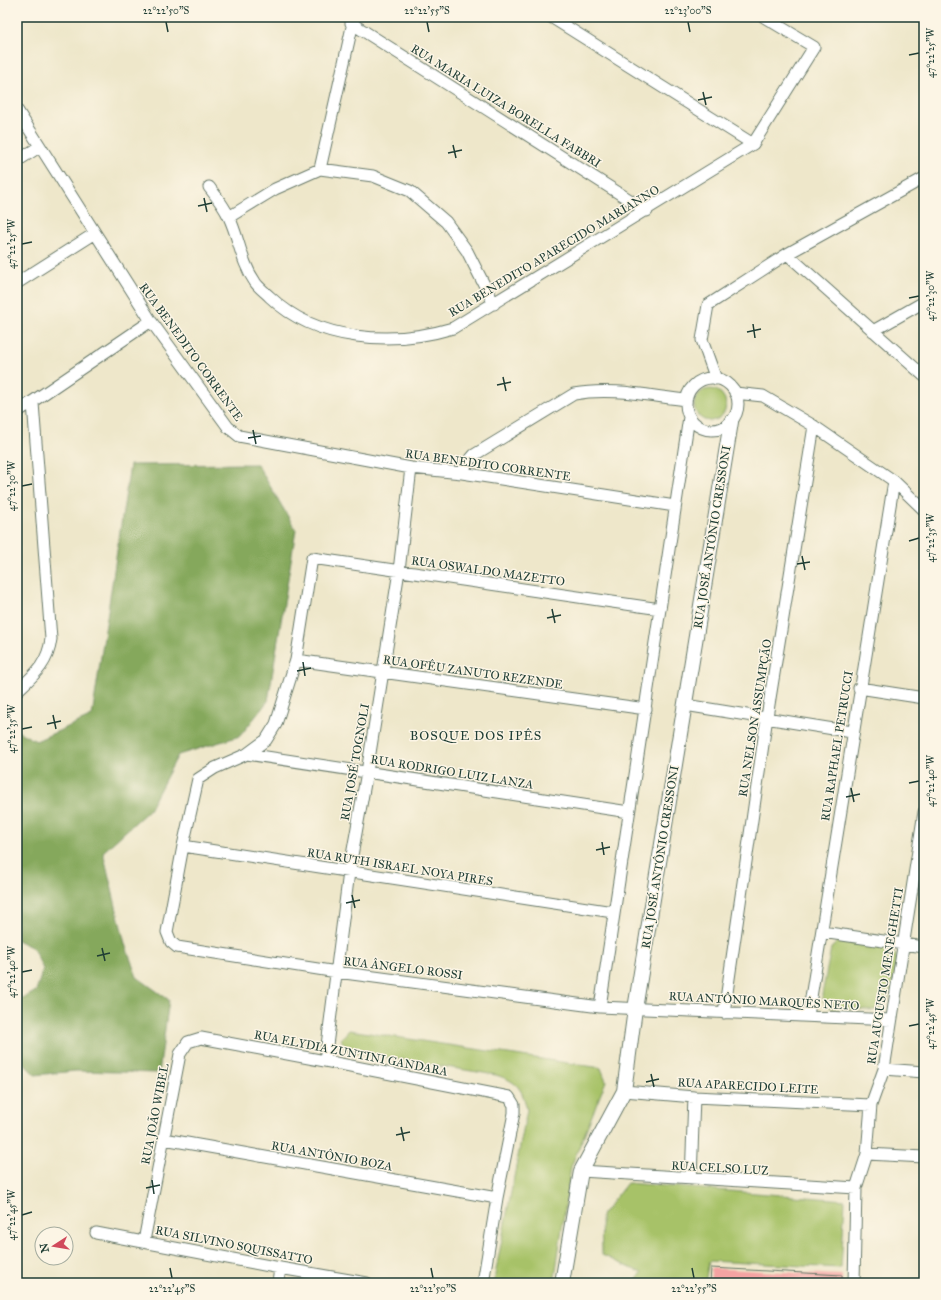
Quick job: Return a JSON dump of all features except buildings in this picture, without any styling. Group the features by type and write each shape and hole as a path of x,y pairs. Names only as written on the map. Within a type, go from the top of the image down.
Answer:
{"street":[{"path":"551,17 753,144"},
{"name":"RUA BENEDITO APARECIDO MARIANNO","path":"209,187 229,217 240,253 255,282 274,300 294,315 331,331 372,337 419,336 453,328 647,211 753,144 814,47 764,17"},
{"path":"320,169 353,20"},
{"name":"RUA MARIA LUIZA BORELLA FABBRI","path":"353,20 647,211"},
{"name":"RUA BENEDITO CORRENTE","path":"17,110 94,234 151,321 228,427 239,436 411,468 462,473 675,506"},
{"path":"17,161 39,147"},
{"path":"229,217 275,189 320,169 373,176 410,191 446,222 467,251 494,304"},
{"path":"716,379 702,340 708,305 787,254 924,178"},
{"path":"17,283 94,234"},
{"path":"787,254 924,376"},
{"path":"873,331 924,302"},
{"path":"17,412 151,321"},
{"path":"716,379 730,386 735,392 738,408 731,422 717,430 709,430 694,424 686,409 686,400 694,386 700,381 716,379"},
{"path":"462,473 467,463 474,455 574,394 587,391 611,391 686,400"},
{"path":"735,392 763,396 814,426 894,481 924,510"},
{"path":"17,691 40,668 50,652 52,639 33,402"},
{"path":"600,1007 613,912 646,709 675,506 690,417"},
{"name":"RUA JOSÉ ANTÔNIO CRESSONI","path":"562,1283 581,1171 624,1091 635,1009 731,422"},
{"name":"RUA NELSON ASSUMPÇÃO","path":"724,1013 768,717 814,426"},
{"name":"RUA JOSÉ TOGNOLI","path":"325,1061 349,872 368,772 384,673 399,571 411,468"},
{"name":"RUA RAPHAEL PETRUCCI","path":"808,1016 859,688 894,481"},
{"name":"RUA OSWALDO MAZETTO","path":"296,660 312,558 660,609"},
{"path":"183,846 198,779 216,768 247,754 266,740 276,724 296,660"},
{"name":"RUA OFÊU ZANUTO REZENDE","path":"296,660 646,709"},
{"path":"859,688 924,698"},
{"path":"685,705 768,717 852,732"},
{"name":"RUA RODRIGO LUIZ LANZA","path":"247,754 629,812"},
{"name":"RUA AUGUSTO MENEGHETTI","path":"854,1283 856,1188 867,1154 871,1105 884,1069 903,943 919,864 924,812"},
{"name":"RUA ÂNGELO ROSSI","path":"183,846 167,932 171,942 177,947 337,972 600,1007 635,1009"},
{"name":"RUA RUTH ISRAEL NOYA PIRES","path":"183,846 613,912"},
{"path":"822,932 924,947"},
{"name":"RUA ANTÔNIO MARQUÊS NETO","path":"635,1009 891,1020"},
{"name":"RUA ELYDIA ZUNTINI GANDARA","path":"188,1042 201,1038 509,1097 514,1104 514,1113 497,1198"},
{"name":"RUA JOÃO WIBEL","path":"144,1241 180,1054 188,1042"},
{"path":"884,1069 924,1072"},
{"name":"RUA APARECIDO LEITE","path":"624,1091 694,1097 871,1105"},
{"path":"691,1179 694,1097"},
{"name":"RUA ANTÔNIO BOZA","path":"164,1139 497,1198"},
{"path":"867,1154 924,1157"},
{"name":"RUA CELSO LUZ","path":"581,1171 856,1188"},
{"path":"483,1283 497,1198"},
{"name":"RUA SILVINO SQUISSATTO","path":"96,1233 367,1283"},
{"path":"278,1283 280,1268"}],"green space":[{"path":"710,389 716,390 723,396 726,405 725,411 719,418 710,421 704,420 697,414 694,405 695,399 701,392"},
{"path":"257,464 296,530 268,701 240,736 178,755 149,810 103,852 125,944 137,977 169,1000 159,1073 76,1071 35,1075 17,1057 17,1002 36,991 43,969 33,948 17,940 17,731 36,741 92,716 130,465"},
{"path":"840,940 885,947 890,949 896,955 897,966 888,1001 880,1010 834,1009 829,1007 825,1002 822,995 831,948"},
{"path":"349,1030 601,1068 606,1081 571,1167 554,1283 495,1283 495,1275 527,1110 523,1096 518,1087 509,1080 496,1075 348,1051 341,1039"},
{"path":"627,1183 845,1200 841,1268 709,1261 705,1283 634,1283 642,1273 602,1255 601,1216"}],"district":[{"name":"BOSQUE DOS IPÊS","path":"476,735"}]}
